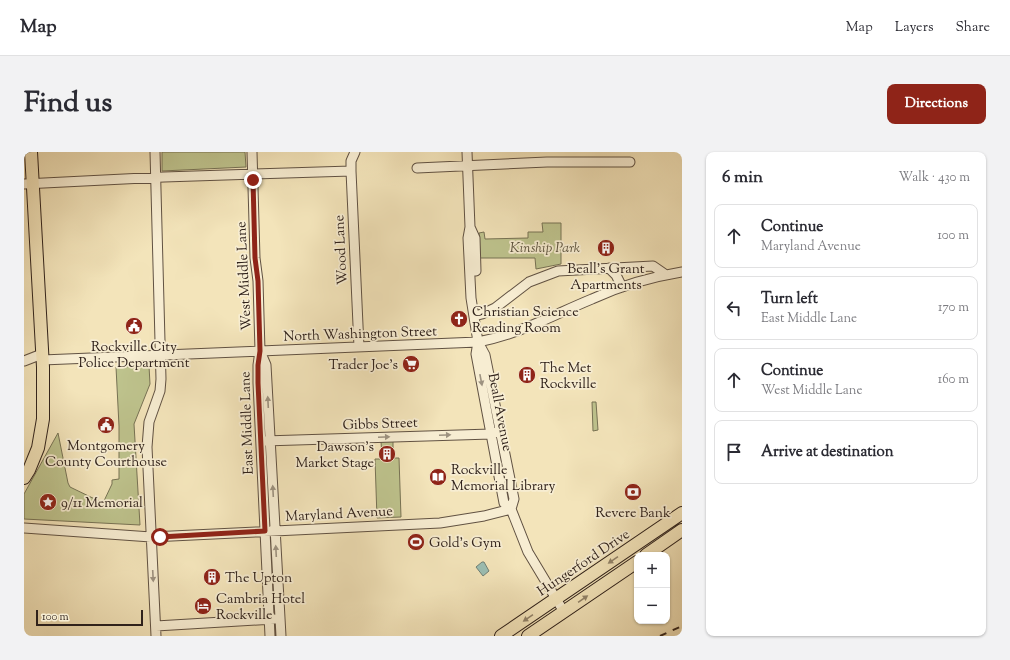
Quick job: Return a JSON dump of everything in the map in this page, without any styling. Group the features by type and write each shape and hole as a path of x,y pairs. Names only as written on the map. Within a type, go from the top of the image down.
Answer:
{"main road":[{"path":"24,478 38,448 43,413 42,360 28,184 31,152"},
{"name":"Hungerford Drive","path":"501,636 682,513"},
{"path":"650,552 682,530"},
{"path":"528,636 634,564"}],"street":[{"path":"155,152 160,391 149,422 148,432 156,636"},
{"name":"West Middle Lane","path":"252,152 255,258 258,281 260,351"},
{"name":"Wood Lane","path":"355,152 351,161 351,171 359,347"},
{"name":"Beall Avenue","path":"467,152 470,227 475,238 477,306 474,314 478,342 476,354 514,499 511,509 528,552 564,612"},
{"path":"417,168 547,162 630,162"},
{"path":"28,184 351,171"},
{"path":"474,314 488,312 500,305 529,282 558,271 653,266 666,275"},
{"path":"609,268 616,275 622,287"},
{"name":"North Washington Street","path":"42,360 478,342 526,329 593,298 622,287 682,272"},
{"name":"East Middle Lane","path":"260,351 266,365 265,441 270,531 270,636"},
{"path":"25,361 42,360"},
{"name":"Gibbs Street","path":"265,441 496,433"},
{"name":"Maryland Avenue","path":"24,528 151,537 446,522 484,516 511,509"},
{"name":"East Middle Lane","path":"270,531 281,636"},
{"path":"156,626 270,620 280,618"}],"green space":[{"path":"162,152 245,152 246,167 162,171"},
{"name":"Kinship Park","path":"542,223 561,223 561,264 536,269 535,258 480,258 479,233 484,232 485,239 528,238 528,232 543,232"},
{"path":"149,366 150,384 134,424 140,525 24,519 24,494 58,433 70,487 103,503 112,484 112,480 119,479 119,426 116,367"},
{"path":"592,402 596,402 598,430 593,431"},
{"path":"381,441 393,441 393,458 399,458 401,517 377,518 375,459 382,459"}],"water":[{"path":"484,562 489,571 483,576 476,567"}],"railway":[{"path":"660,636 682,626"}],"place":[{"name":"Beall's Grant Apartments","path":"606,248"},
{"name":"Christian Science Reading Room","path":"459,319"},
{"name":"Rockville City Police Department","path":"134,326"},
{"name":"Trader Joe's","path":"411,364"},
{"name":"The Met Rockville","path":"527,375"},
{"name":"Montgomery County Courthouse","path":"106,425"},
{"name":"Dawson's Market Stage","path":"387,454"},
{"name":"Rockville Memorial Library","path":"438,477"},
{"name":"Revere Bank","path":"633,492"},
{"name":"9/11 Memorial","path":"48,502"},
{"name":"Gold's Gym","path":"416,542"},
{"name":"The Upton","path":"212,577"},
{"name":"Cambria Hotel Rockville","path":"203,606"}],"route":[{"path":"160,537 265,531 258,383 260,351 253,180"}]}
